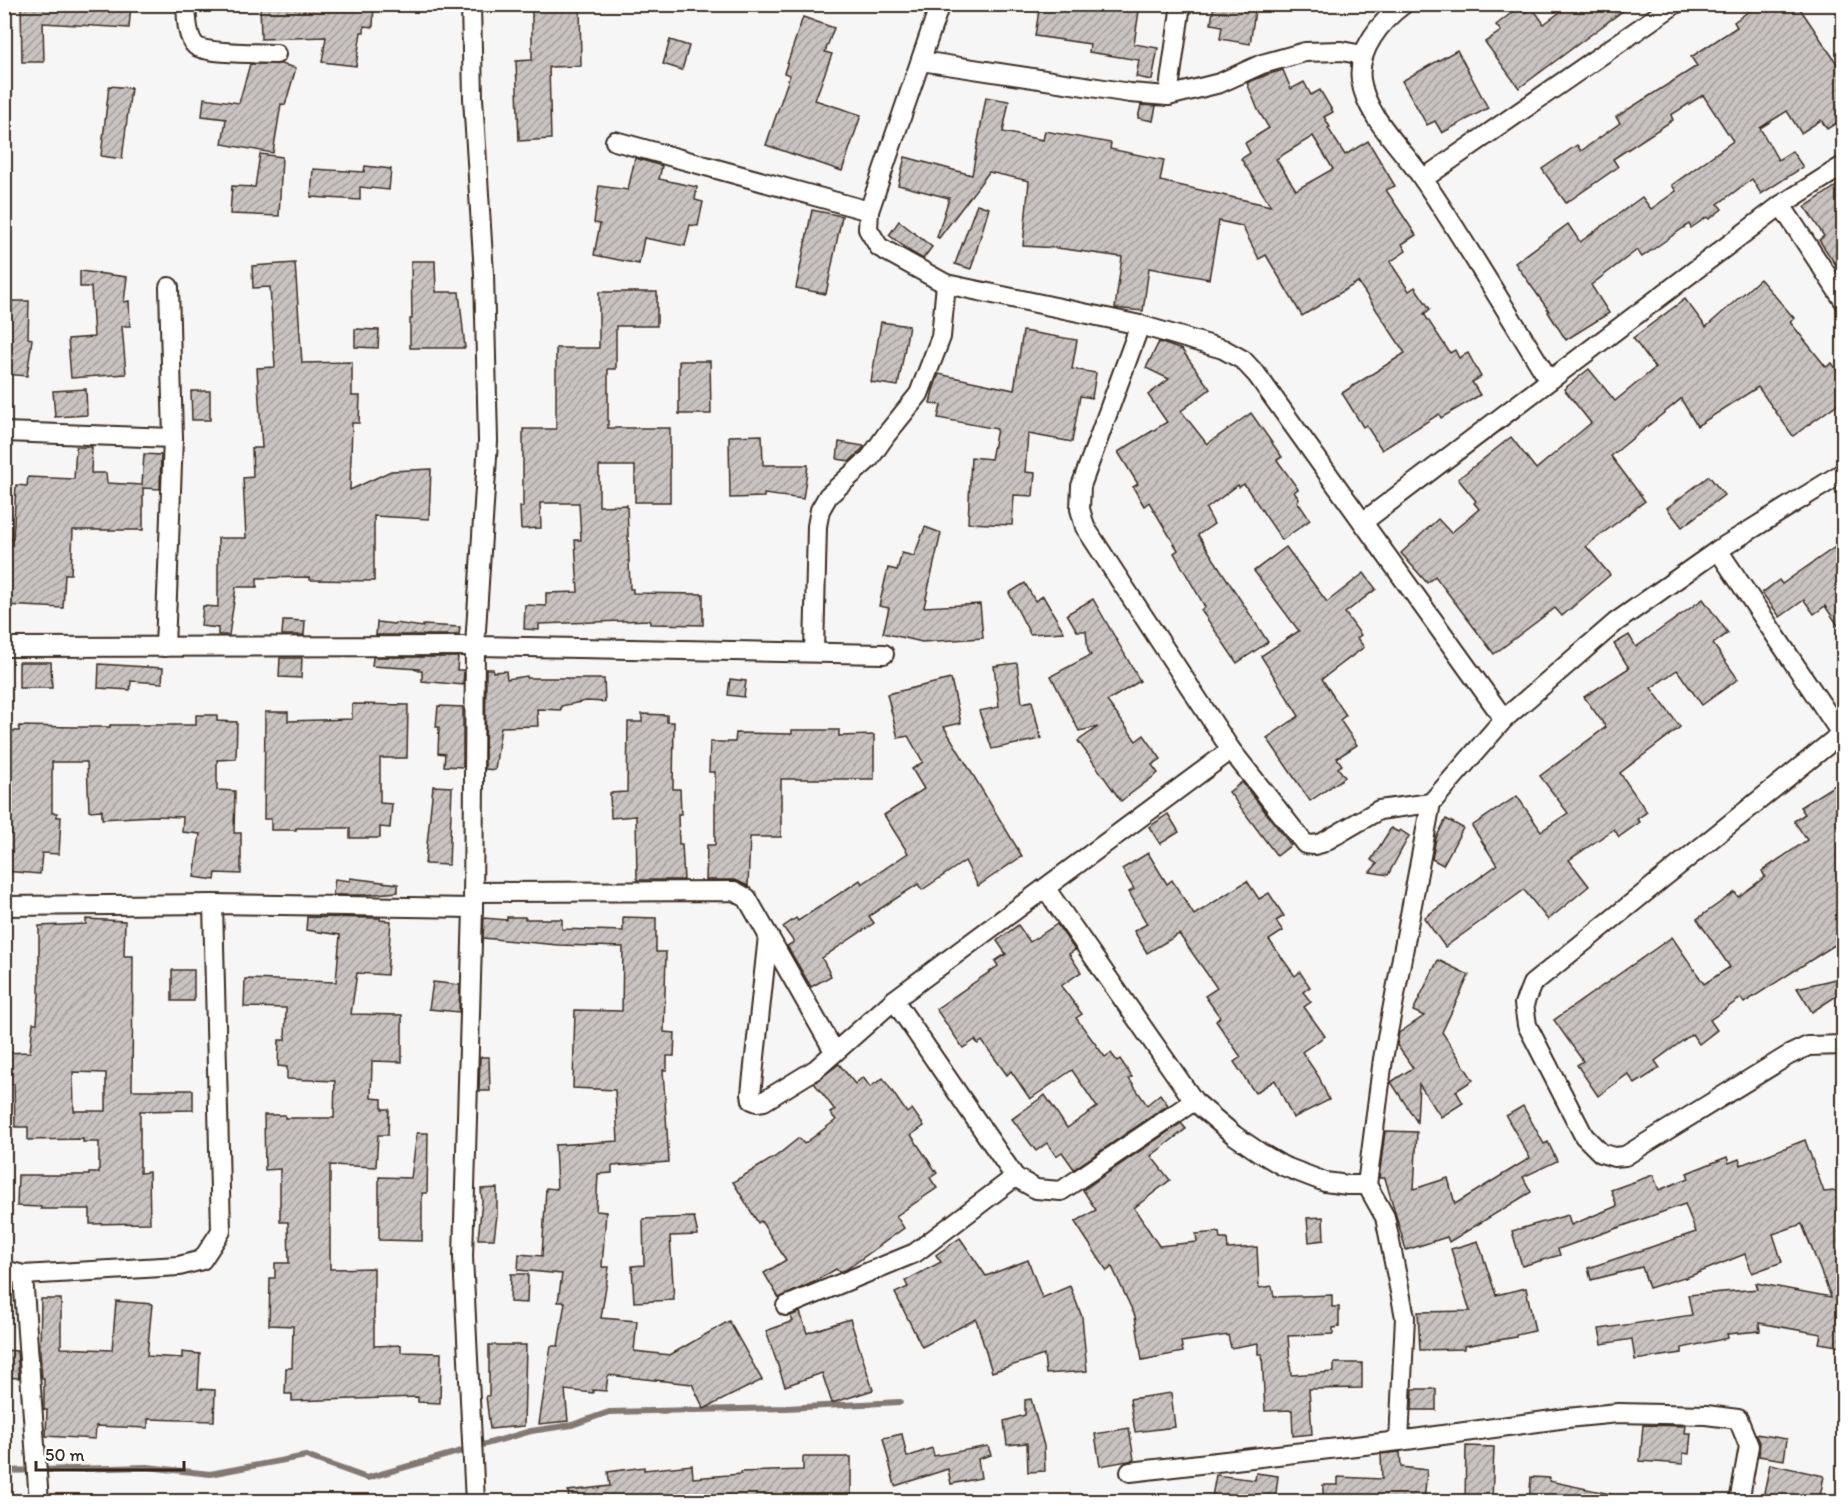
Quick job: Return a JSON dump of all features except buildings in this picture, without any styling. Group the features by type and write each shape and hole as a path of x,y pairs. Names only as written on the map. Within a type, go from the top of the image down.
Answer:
{"street":[{"path":"186,4 189,33 195,45 206,51 276,54"},
{"path":"471,4 473,98 484,274 488,441 475,646 473,900 463,1257 475,1502"},
{"path":"940,4 869,211 868,229 879,247 946,284 1140,325 1223,349 1243,360 1257,375 1504,719"},
{"path":"1168,96 1181,4"},
{"path":"1404,4 1371,38 1363,55 1361,79 1368,106 1423,179 1550,380"},
{"path":"1423,179 1676,4"},
{"path":"921,61 1130,93 1168,96 1220,82 1262,64 1305,52 1341,51 1363,55"},
{"path":"615,141 869,211"},
{"path":"1363,522 1781,205 1844,165"},
{"path":"1781,205 1844,301"},
{"path":"814,651 817,526 820,510 828,496 870,458 920,394 941,337 946,284"},
{"path":"165,647 173,438 169,287"},
{"path":"1140,325 1081,486 1080,509 1085,527 1231,750 1305,844 1322,843 1379,810 1431,803"},
{"path":"4,432 173,438"},
{"path":"1399,1441 1405,1317 1385,1217 1367,1185 1383,1059 1431,803 1504,719 1616,622 1718,550 1844,472"},
{"path":"1718,550 1842,736 1532,984 1524,1004 1527,1025 1584,1136 1601,1153 1614,1157 1625,1156 1789,1055 1808,1046 1844,1045"},
{"path":"4,647 475,646 884,654"},
{"path":"768,936 751,1094 753,1100 758,1102 764,1101 816,1069 894,1000 1231,750"},
{"path":"1046,889 1194,1101 1234,1135 1283,1166 1325,1182 1367,1185"},
{"path":"4,906 473,900 734,891 747,898 834,1051"},
{"path":"4,1270 23,1275 179,1266 202,1260 221,1231 213,904"},
{"path":"894,1000 1015,1177 1036,1189 1061,1191 1194,1101"},
{"path":"786,1306 915,1253 1015,1177"},
{"path":"23,1275 39,1502"},
{"path":"1130,1472 1618,1413 1706,1415 1738,1419 1749,1446 1739,1502"}],"waterway":[{"path":"4,1471 147,1467 210,1474 306,1456 367,1478 531,1431 572,1425 609,1412 786,1408 900,1402"}]}
